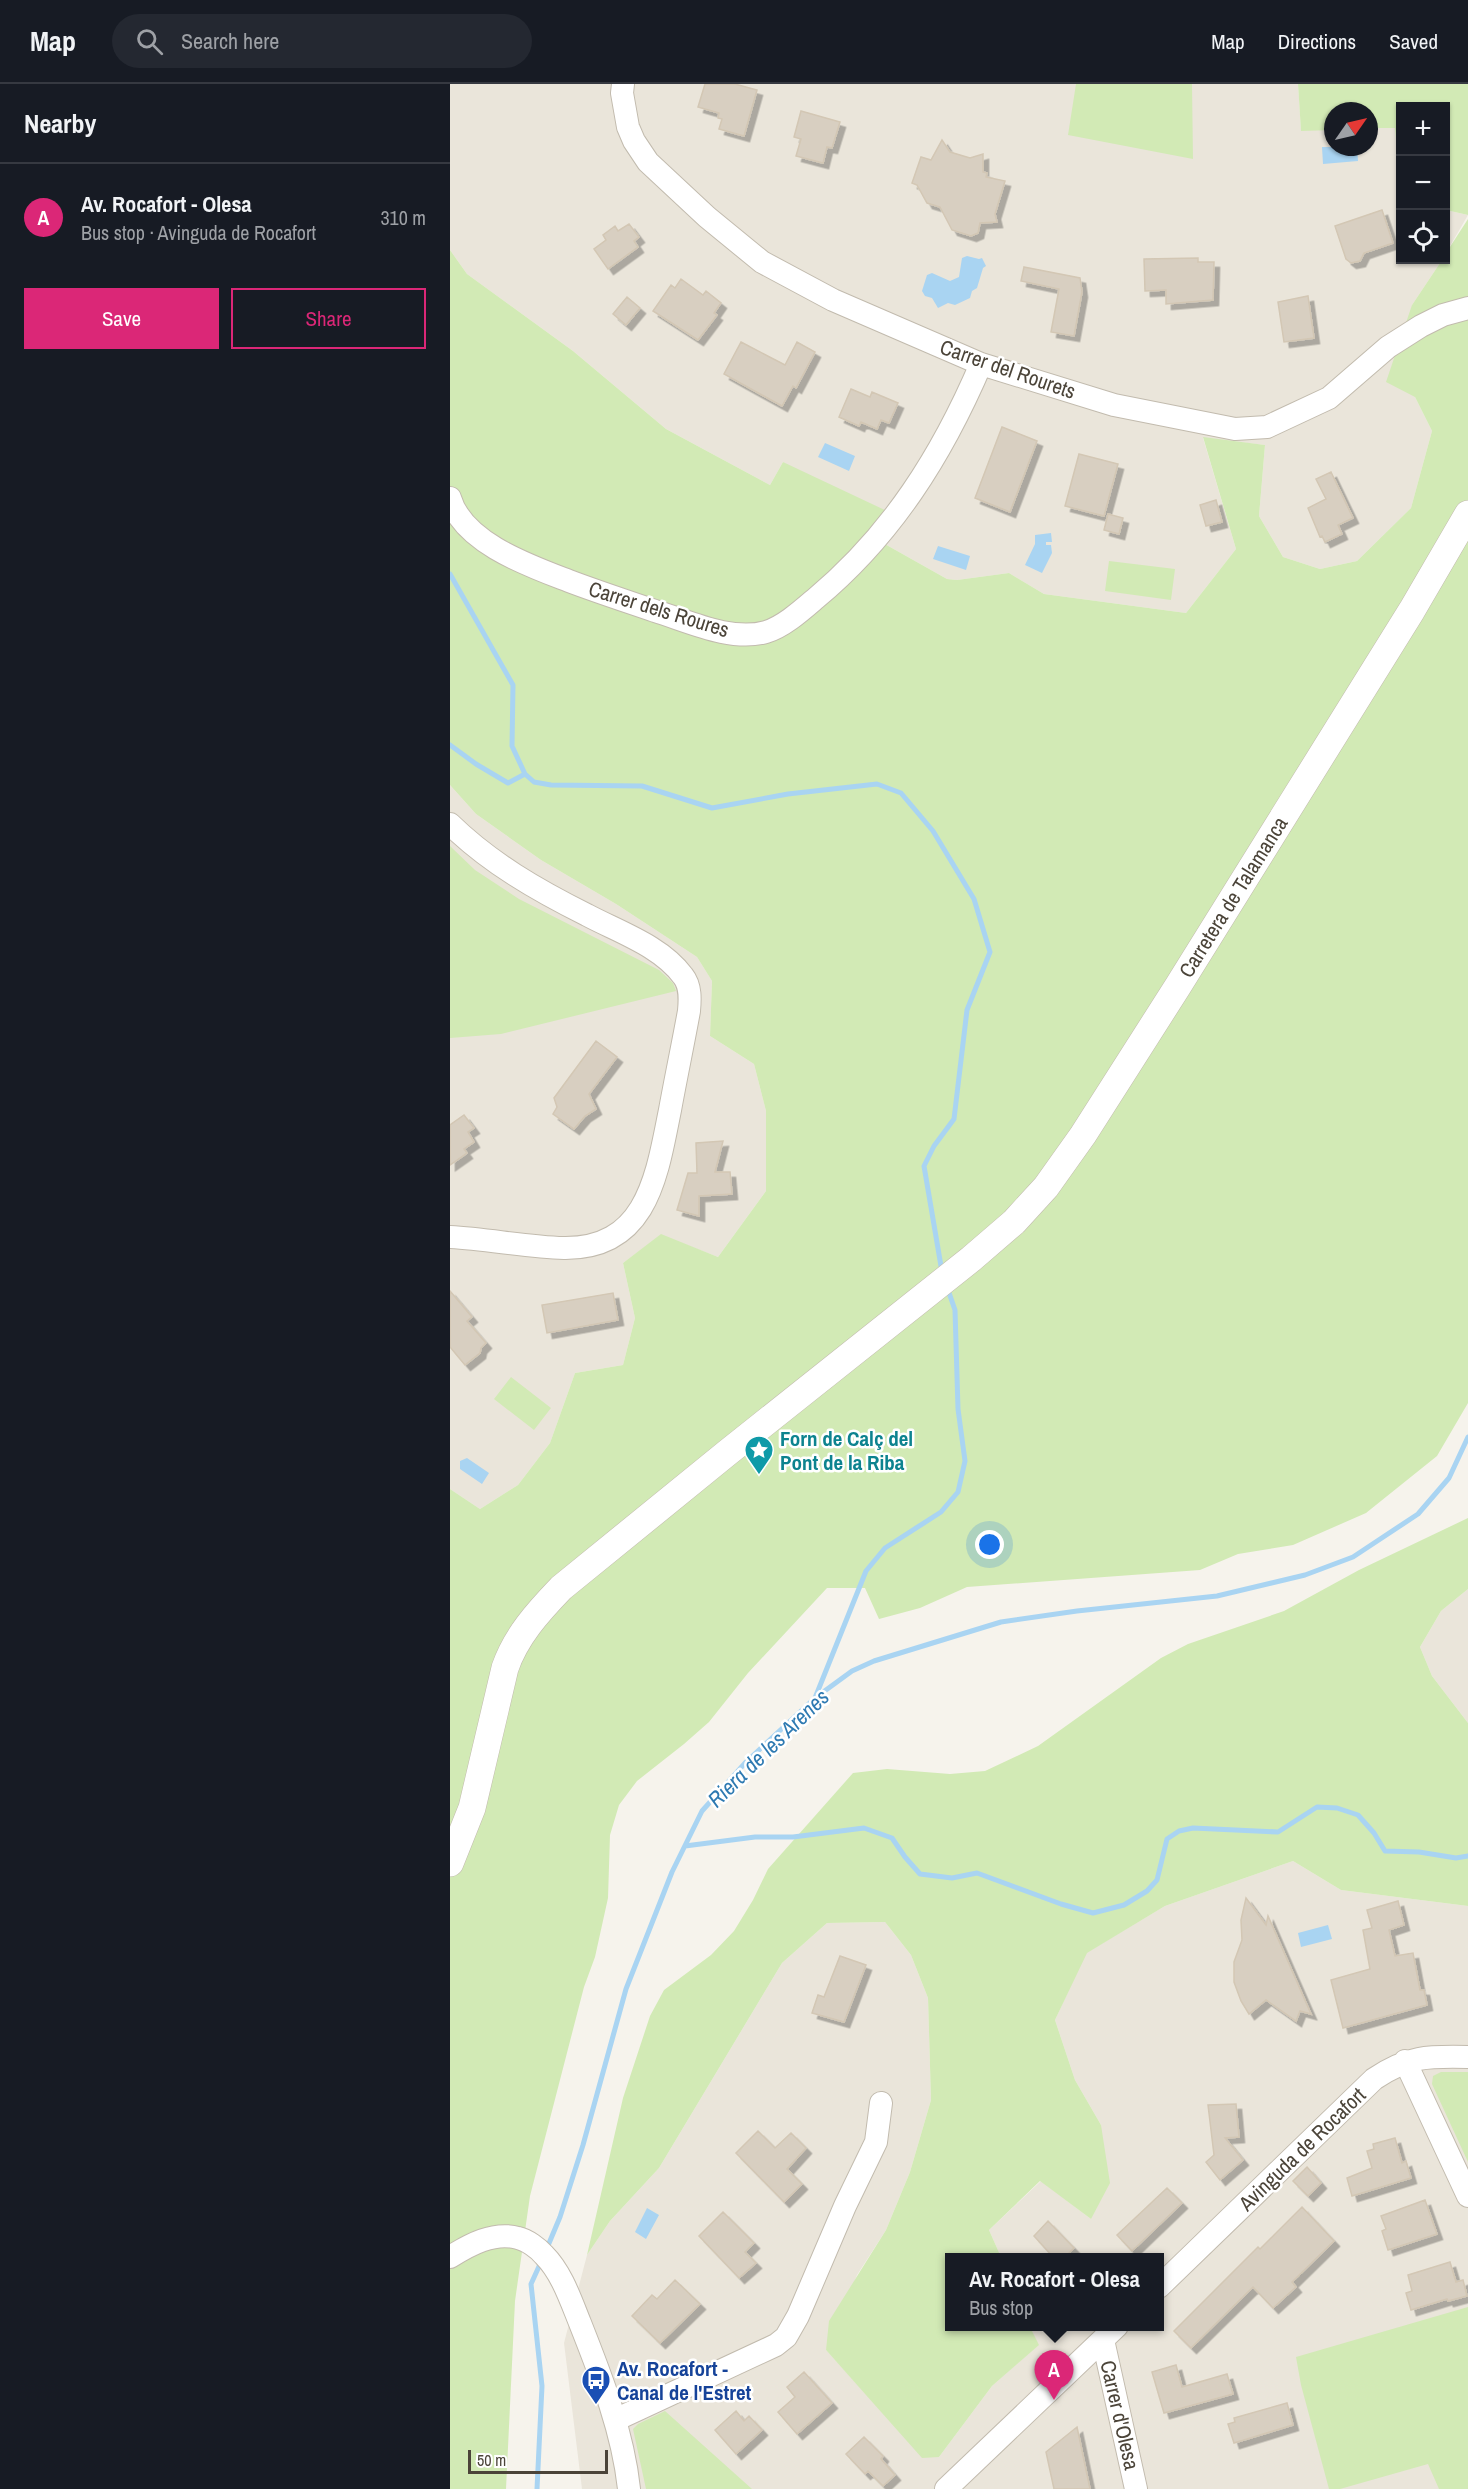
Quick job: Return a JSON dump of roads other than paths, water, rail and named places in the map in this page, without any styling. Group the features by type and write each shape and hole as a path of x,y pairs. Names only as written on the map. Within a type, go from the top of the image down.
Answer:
{"street":[{"name":"Carrer del Rourets","path":"623,84 623,100 628,127 648,162 707,217 762,262 834,300 981,364 1125,408 1235,429 1267,427 1329,398 1388,347 1421,326 1443,315 1468,308"},
{"name":"Carrer dels Roures","path":"450,498 467,526 494,547 518,561 608,596 710,629 736,634 766,632 798,614 855,565 882,534 944,443 981,364"},
{"name":"Carretera de Talamanca","path":"450,1863 472,1808 510,1652 538,1612 561,1588 971,1259 1031,1204 1046,1187 1083,1135 1412,610 1468,514"},
{"path":"450,824 475,848 508,871 559,901 636,939 665,958 684,977 690,995 689,1011 659,1165 651,1192 630,1222 613,1235 595,1244 565,1248 450,1237"},
{"name":"Avinguda de Rocafort","path":"1164,2282 1374,2079 1405,2061 1468,2057"},
{"path":"1405,2061 1468,2196"},
{"path":"615,2420 758,2354 786,2337 798,2316 845,2206 876,2142 881,2103"},
{"path":"450,2257 478,2242 502,2235 520,2238 544,2254 569,2297 615,2420 629,2489"},
{"path":"946,2489 1110,2333"},
{"name":"Carrer d'Olesa","path":"1110,2333 1136,2489"}],"water":[{"path":"1322,147 1324,147 1324,156 1358,156 1358,161 1323,164"},
{"path":"967,256 982,258 986,266 983,268 977,288 972,291 970,298 955,305 948,303 938,308 932,298 925,296 922,291 927,275 932,273 950,281 959,277 962,258"},
{"path":"825,443 855,456 849,471 818,457"},
{"path":"1051,533 1052,542 1046,542 1046,545 1051,545 1052,553 1042,573 1025,565 1035,544 1035,535"},
{"path":"938,546 970,556 966,570 933,559"},
{"path":"467,1458 489,1473 482,1484 460,1469 460,1461"},
{"path":"1328,1925 1332,1939 1301,1947 1298,1933"},
{"path":"647,2208 659,2215 646,2239 635,2232"}],"waterway":[{"path":"450,574 513,685 512,746 525,774 534,782 551,785 642,786 712,808 788,794 877,784 901,793 933,831 974,899 990,952 967,1010 954,1119 934,1146 924,1166 942,1272"},
{"path":"450,745 508,783 525,774"},
{"path":"815,1698 866,1571 885,1548 941,1512 958,1492 965,1461 958,1409 955,1310 947,1287"},
{"name":"Riera de les Arenes","path":"547,2248 560,2217 583,2145 626,1989 672,1872 702,1811 746,1762 815,1698 852,1671 874,1661 1001,1622 1077,1611 1217,1596 1305,1575 1353,1557 1418,1514 1449,1478 1468,1437"},
{"path":"685,1846 755,1837 793,1837 864,1828 892,1838 920,1874 952,1878 977,1873 1061,1904 1093,1913 1124,1905 1147,1891 1157,1880 1167,1839 1179,1831 1193,1828 1278,1832 1317,1807 1337,1808 1358,1815 1374,1833 1385,1851 1419,1852 1456,1858 1468,1856"},
{"name":"Riera de les Arenes","path":"537,2489 542,2386 531,2284 541,2262"}],"place":[{"name":"Forn de Calç del Pont de la Riba","path":"759,1476"},
{"name":"Av. Rocafort - Olesa","path":"1054,2400"},
{"name":"Av. Rocafort - Canal de l'Estret","path":"596,2406"}]}
